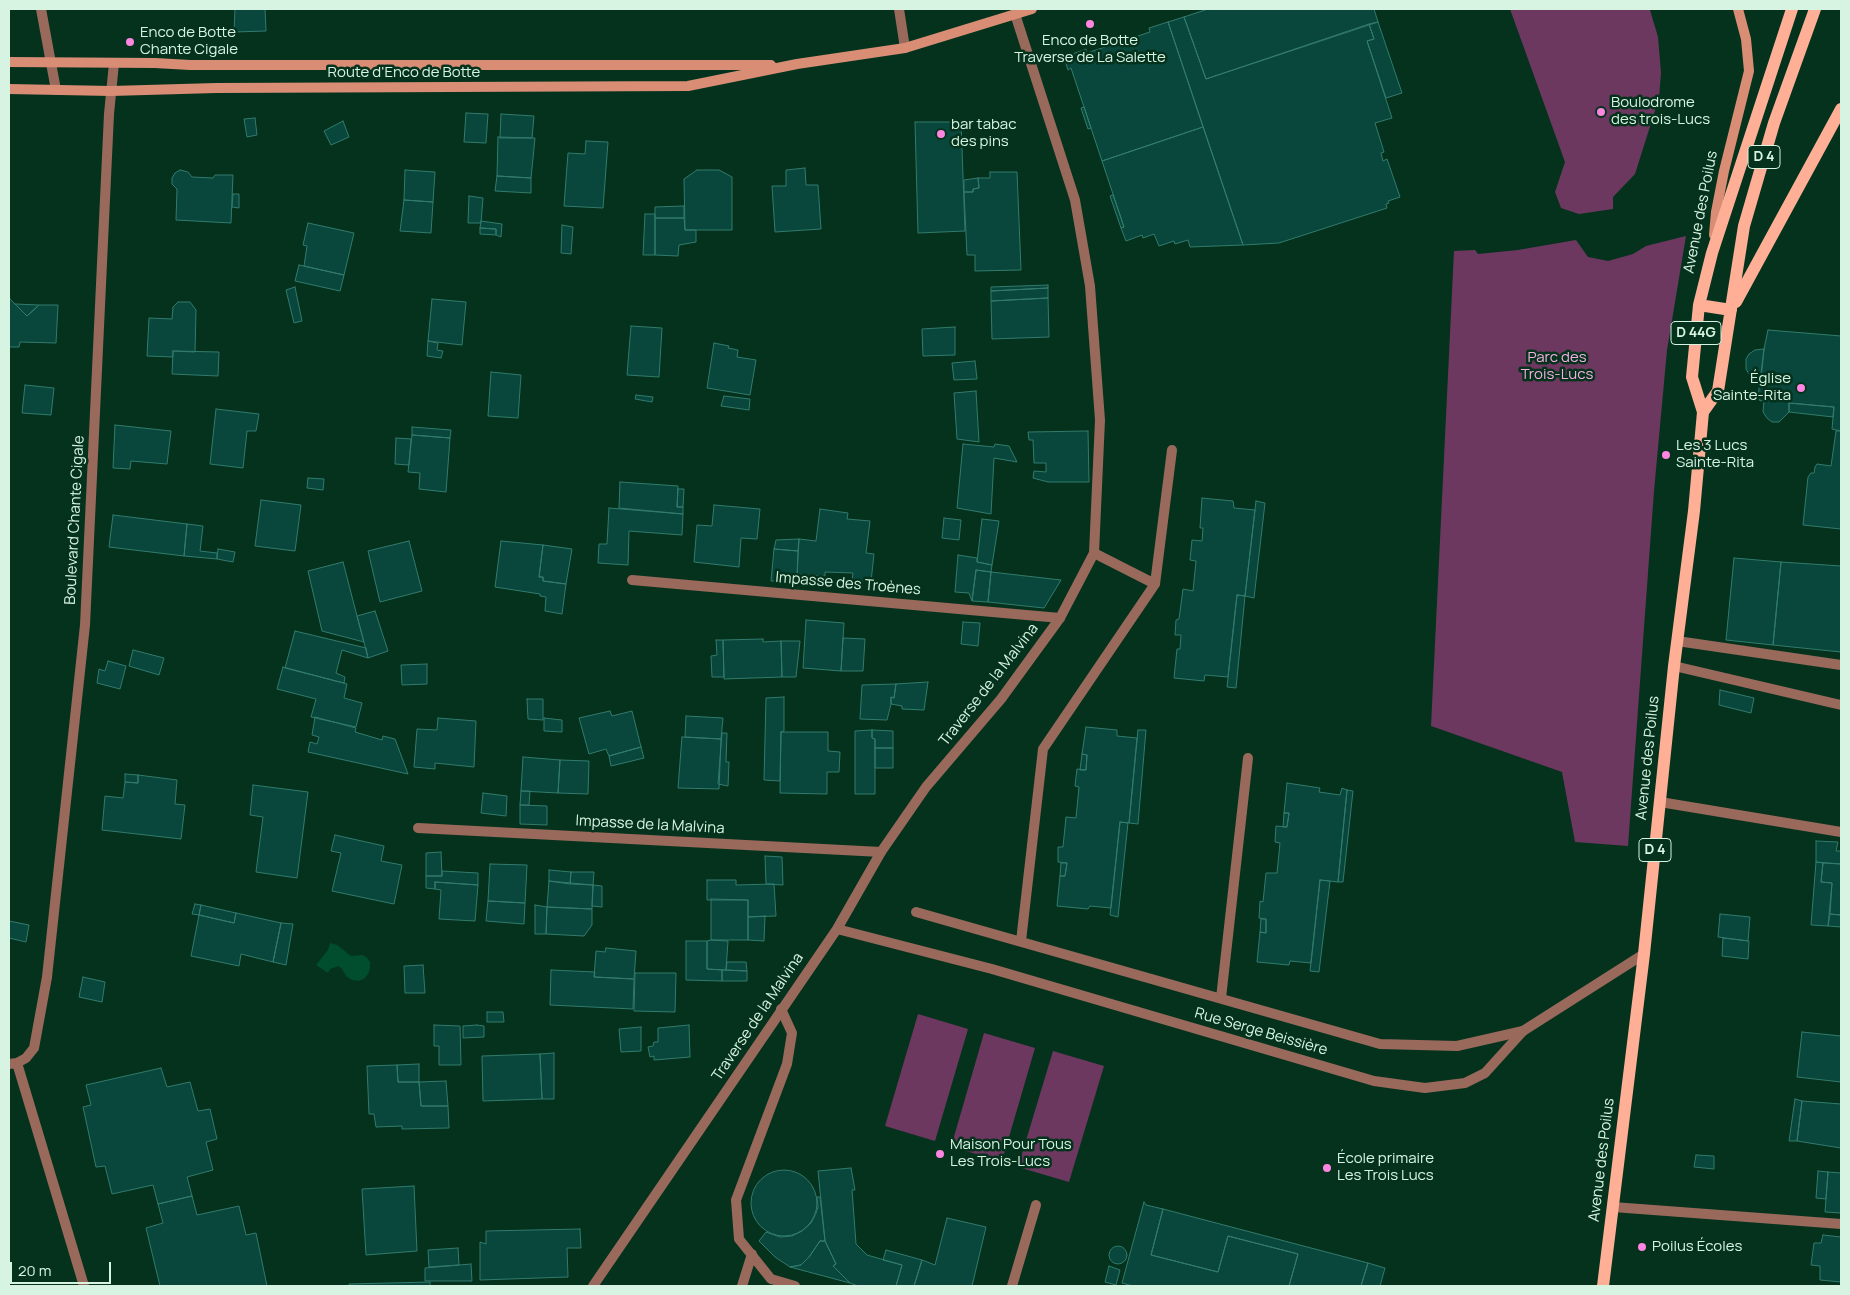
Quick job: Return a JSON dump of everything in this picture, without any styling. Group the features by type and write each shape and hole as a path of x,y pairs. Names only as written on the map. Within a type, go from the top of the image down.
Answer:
{"main road":[{"name":"Route d'Enco de Botte","path":"9,89 111,91 216,88 688,86 797,64 905,48 1032,9"},
{"name":"Avenue des Poilus","path":"1603,1286 1644,954 1674,666 1694,511 1703,412 1692,377 1699,305 1712,253 1720,196 1749,72 1746,39 1738,9"},
{"name":"D 44G","path":"1712,253 1792,9"},
{"name":"D 4","path":"1703,412 1718,391 1744,226 1774,123 1815,9"},
{"name":"Route d'Enco de Botte","path":"9,62 239,65 687,66 797,64"},
{"path":"1732,310 1841,109"},
{"name":"D 44G","path":"1699,305 1732,310"}],"street":[{"path":"41,9 56,90"},
{"path":"899,9 905,48"},
{"name":"Traverse de la Malvina","path":"594,1286 837,929 881,852 926,787 1001,698 1060,618 1094,553 1100,420 1090,286 1075,200 1015,14"},
{"name":"Boulevard Chante Cigale","path":"13,1064 26,1058 34,1048 47,977 84,625 111,91 114,63"},
{"path":"1021,941 1043,749 1155,584 1172,450"},
{"path":"1094,553 1155,584"},
{"name":"Impasse des Troènes","path":"632,580 1060,618"},
{"path":"1677,642 1841,664"},
{"path":"1674,666 1841,705"},
{"path":"1221,998 1248,758"},
{"path":"1660,802 1841,832"},
{"name":"Impasse de la Malvina","path":"418,828 881,852"},
{"path":"916,912 1380,1044 1457,1046 1523,1031"},
{"name":"Rue Serge Beissière","path":"837,929 992,969 1374,1081 1425,1088 1465,1083 1485,1073 1523,1031 1644,954"},
{"path":"781,1009 792,1034 787,1064 736,1200 739,1239 771,1279 782,1284 795,1286"},
{"path":"13,1064 84,1286"},
{"path":"1012,1286 1036,1205"},
{"path":"1614,1207 1841,1224"},
{"path":"742,1286 752,1254"}],"green space":[{"name":"Boulodrome des trois-Lucs","path":"1510,9 1650,10 1658,37 1661,73 1659,98 1635,174 1613,197 1613,209 1579,214 1561,208 1555,192 1565,162"},
{"name":"Parc des Trois-Lucs","path":"1686,236 1667,350 1654,491 1628,846 1575,842 1562,772 1431,726 1454,251 1475,250 1478,254 1518,250 1576,240 1588,257 1608,261 1633,254 1646,246"},
{"path":"918,1014 968,1029 935,1141 885,1126"},
{"path":"984,1033 1035,1048 1002,1161 951,1147"},
{"path":"1053,1051 1104,1066 1069,1182 1018,1167"}],"shaded area":[{"path":"330,943 337,945 351,956 362,955 366,957 370,962 370,967 365,978 359,981 352,980 338,966 330,969 328,973 316,965 328,950"}],"building":[{"path":"235,9 265,9 266,31 234,32"},
{"path":"1208,9 1374,9 1378,22 1206,79 1184,17"},
{"path":"1184,17 1206,79 1369,24 1374,39 1367,41 1392,118 1375,123 1384,152 1381,153 1383,161 1387,159 1400,197 1388,201 1389,203 1386,204 1387,208 1279,243 1243,245 1168,22"},
{"path":"1168,22 1203,127 1102,161 1071,68 1068,70 1064,57 1086,49 1087,53 1150,32 1149,28"},
{"path":"1378,22 1402,93 1386,98 1367,41 1374,39 1369,24"},
{"path":"1084,107 1091,128 1088,129 1081,108"},
{"path":"466,113 488,114 486,143 464,142"},
{"path":"501,114 534,116 532,138 500,138"},
{"path":"255,118 257,135 247,137 244,119"},
{"path":"343,121 349,137 331,145 324,131"},
{"path":"915,122 961,122 965,231 918,233"},
{"path":"1203,127 1243,245 1190,247 1188,240 1175,244 1174,241 1159,246 1154,234 1143,238 1142,235 1126,241 1121,228 1124,227 1102,161"},
{"path":"498,137 535,138 531,178 497,176"},
{"path":"586,141 608,142 603,208 564,206 568,153 585,154"},
{"path":"805,168 806,185 818,185 821,229 775,232 772,186 786,186 786,170"},
{"path":"180,170 188,172 192,177 213,178 215,175 233,175 231,223 176,220 177,189 172,184 172,178"},
{"path":"405,170 435,172 433,202 404,200"},
{"path":"697,170 719,170 732,177 732,230 685,230 684,179"},
{"path":"990,172 1017,172 1021,270 975,271 975,255 967,255 964,192 973,192 973,189 979,188 978,178 990,178"},
{"path":"497,176 531,178 531,193 495,191"},
{"path":"978,178 979,188 973,189 973,192 964,192 964,180"},
{"path":"233,194 239,194 239,208 232,207"},
{"path":"1113,195 1124,227 1121,228 1110,196"},
{"path":"469,196 483,198 481,223 468,223"},
{"path":"404,200 433,202 431,233 400,231"},
{"path":"684,206 684,218 655,218 655,207"},
{"path":"645,214 655,214 655,255 643,255"},
{"path":"655,218 684,218 685,230 696,230 696,242 679,245 678,256 655,255"},
{"path":"481,221 502,224 501,237 496,235 496,229 480,228"},
{"path":"308,223 354,233 344,275 304,266 307,246 303,245"},
{"path":"562,225 573,227 571,254 561,253"},
{"path":"480,228 496,229 496,235 480,234"},
{"path":"299,265 344,275 340,291 295,281"},
{"path":"1048,285 1048,288 991,291 991,287"},
{"path":"295,287 302,321 294,323 286,290"},
{"path":"1048,288 1048,298 991,301 991,291"},
{"path":"1048,298 1049,337 992,339 991,301"},
{"path":"10,299 27,316 39,305 58,305 56,343 20,342 19,347 9,347"},
{"path":"432,299 466,302 462,345 428,341"},
{"path":"178,302 190,302 196,310 195,352 173,351 173,357 147,356 149,318 172,319 173,307"},
{"path":"15,304 39,305 27,316"},
{"path":"631,326 662,328 659,377 627,375"},
{"path":"955,327 955,355 923,356 922,329"},
{"name":"Église Sainte-Rita","path":"1768,330 1841,336 1841,431 1832,429 1834,407 1789,403 1789,412 1779,422 1772,422 1767,418 1763,412 1764,400 1760,401 1758,397"},
{"path":"428,341 438,343 437,350 443,351 441,358 427,356"},
{"path":"714,343 738,350 737,357 756,360 750,395 707,388"},
{"path":"1764,349 1761,379 1757,379 1749,374 1746,369 1746,359 1755,350"},
{"path":"173,351 219,352 218,376 172,374"},
{"path":"975,361 977,379 954,380 952,363"},
{"path":"491,372 521,375 518,418 488,416"},
{"path":"25,385 54,388 51,415 22,413"},
{"path":"976,391 979,442 957,439 954,393"},
{"path":"636,395 653,397 652,402 635,399"},
{"path":"724,396 750,399 749,410 721,406"},
{"path":"1789,403 1834,407 1833,417 1789,412"},
{"path":"216,409 259,414 256,431 247,431 243,468 210,464"},
{"path":"115,425 171,431 167,464 131,461 130,469 113,468"},
{"path":"412,427 451,430 450,438 412,435"},
{"path":"1088,431 1089,482 1048,482 1033,478 1034,471 1046,472 1046,463 1034,463 1033,440 1029,440 1028,432"},
{"path":"1836,431 1841,431 1841,529 1803,525 1808,477 1811,473 1814,473 1817,464 1831,466"},
{"path":"412,435 450,438 446,492 419,489 420,473 408,472"},
{"path":"396,438 411,439 409,465 395,464"},
{"path":"963,444 994,447 995,444 1009,446 1017,462 994,458 991,514 957,508"},
{"path":"308,478 324,479 323,490 307,488"},
{"path":"620,482 678,486 677,507 683,507 683,514 619,508"},
{"path":"678,489 684,489 683,507 677,507"},
{"path":"1202,498 1233,501 1234,508 1255,510 1245,596 1237,595 1228,677 1205,675 1204,681 1174,678 1177,649 1180,649 1181,635 1175,635 1176,620 1179,619 1183,589 1193,591 1196,561 1190,560 1192,540 1202,541 1203,528 1200,528"},
{"path":"261,500 301,505 295,551 255,546"},
{"path":"1256,501 1265,503 1254,598 1245,596"},
{"path":"714,505 760,509 757,539 741,538 739,567 694,562 697,525 712,526"},
{"path":"609,508 683,514 682,535 629,531 628,565 598,563 599,544 607,544"},
{"path":"820,509 848,513 847,519 870,521 866,553 874,554 871,582 852,580 853,573 825,572 825,576 797,575 799,539 816,541"},
{"path":"113,515 187,524 184,556 109,547"},
{"path":"944,518 961,520 959,540 942,538"},
{"path":"982,519 999,521 992,565 977,562"},
{"path":"187,524 203,526 200,551 217,553 217,559 184,556"},
{"path":"799,539 798,551 774,549 776,540"},
{"path":"409,541 422,591 380,602 368,551"},
{"path":"501,541 543,545 539,577 543,577 543,581 566,584 562,614 545,611 546,597 540,596 540,594 495,587"},
{"path":"543,545 572,549 566,584 543,581 543,577 539,577"},
{"path":"218,549 235,552 233,562 217,559"},
{"path":"774,549 798,551 797,582 771,581"},
{"path":"958,555 977,558 977,562 992,565 991,572 976,570 972,601 969,593 955,592"},
{"path":"1734,558 1781,562 1773,645 1726,640"},
{"path":"343,562 364,642 322,631 308,571"},
{"path":"1781,562 1841,566 1841,652 1773,645"},
{"path":"976,570 991,572 988,602 972,601"},
{"path":"991,572 1061,580 1044,608 988,602"},
{"path":"1237,595 1245,596 1236,688 1227,687"},
{"path":"375,611 388,651 368,658 357,616"},
{"path":"806,620 844,623 841,671 803,668"},
{"path":"963,622 980,623 978,646 961,644"},
{"path":"295,631 366,648 368,658 342,650 336,673 345,677 344,683 285,668"},
{"path":"843,638 865,639 863,671 841,671"},
{"path":"763,639 763,642 781,641 782,677 724,679 723,640"},
{"path":"716,640 723,640 724,677 712,677 711,656 717,655"},
{"path":"781,641 800,641 796,677 782,677"},
{"path":"133,650 164,658 159,675 129,666"},
{"path":"108,661 126,666 120,689 97,683 99,669 105,671"},
{"path":"427,664 427,684 402,685 401,665"},
{"path":"283,667 347,684 344,698 362,703 356,727 311,717 316,699 277,689"},
{"path":"928,682 924,710 902,709 902,706 891,704 891,697 894,698 896,684"},
{"path":"896,684 894,698 891,697 887,720 860,719 862,685"},
{"path":"1720,690 1754,698 1751,713 1719,705"},
{"path":"784,697 784,731 781,732 780,781 764,780 766,698"},
{"path":"527,699 543,699 543,720 528,719"},
{"path":"610,711 612,716 632,711 641,747 609,756 606,749 589,754 579,718"},
{"path":"686,716 723,718 721,739 685,737"},
{"path":"315,717 356,728 355,732 382,740 383,736 395,739 408,774 308,752 310,742 317,744 319,737 312,735"},
{"path":"438,718 476,721 474,767 435,763 435,769 414,767 417,729 437,730"},
{"path":"544,718 562,720 562,732 544,731"},
{"path":"1086,727 1117,730 1117,736 1137,738 1129,823 1120,822 1111,908 1090,906 1088,909 1057,906 1060,876 1065,876 1067,863 1058,862 1058,847 1063,847 1066,817 1076,818 1079,787 1075,786 1077,769 1086,770 1087,755 1082,754"},
{"path":"872,730 893,731 893,748 875,748"},
{"path":"872,730 872,738 875,739 875,794 855,794 855,731"},
{"path":"1138,730 1146,730 1138,824 1129,823"},
{"path":"781,732 828,732 828,751 840,752 839,772 827,772 827,794 780,793"},
{"path":"722,733 727,733 726,762 729,762 728,786 718,784"},
{"path":"682,737 721,739 719,789 678,788"},
{"path":"641,747 644,758 611,766 609,756"},
{"path":"875,748 893,748 893,768 875,768"},
{"path":"1082,754 1087,755 1086,770 1080,770"},
{"path":"523,757 560,760 558,793 521,791"},
{"path":"560,760 589,761 588,794 558,793"},
{"path":"125,774 138,775 138,783 125,782"},
{"path":"138,775 177,780 175,804 185,805 181,839 102,830 105,796 123,798 125,782 138,783"},
{"path":"1287,783 1320,788 1319,792 1340,795 1342,788 1347,790 1338,882 1320,880 1311,963 1290,961 1289,965 1257,962 1260,932 1266,933 1266,919 1259,918 1260,901 1263,902 1266,873 1277,873 1280,843 1275,842 1276,826 1287,827 1289,813 1284,813"},
{"path":"253,785 308,792 297,878 256,872 263,817 250,815"},
{"path":"1347,790 1353,791 1343,882 1338,882"},
{"path":"521,791 530,791 529,805 520,805"},
{"path":"483,793 507,796 506,816 481,813"},
{"path":"520,805 547,806 547,825 520,824"},
{"path":"1284,813 1289,813 1287,827 1283,827"},
{"path":"1120,822 1128,823 1118,917 1110,915"},
{"path":"335,835 384,846 381,861 402,865 394,904 332,891 341,853 331,851"},
{"path":"1816,841 1838,842 1836,851 1841,851 1841,864 1816,862"},
{"path":"441,852 442,876 426,876 426,853"},
{"path":"765,856 782,857 783,885 766,884"},
{"path":"1816,862 1823,863 1821,882 1832,883 1828,926 1811,925"},
{"path":"1061,863 1067,863 1065,876 1060,876"},
{"path":"1823,863 1841,864 1841,915 1830,914 1832,883 1821,882"},
{"path":"490,864 527,865 525,903 488,901"},
{"path":"549,870 571,872 570,884 549,881"},
{"path":"442,871 478,873 478,885 435,882 435,889 426,888 426,876 442,876"},
{"path":"571,872 594,872 593,885 570,884"},
{"path":"707,880 736,880 736,885 774,884 776,916 748,917 748,900 707,900"},
{"path":"1320,880 1330,881 1319,972 1310,971"},
{"path":"549,881 593,885 592,909 547,907"},
{"path":"435,882 478,885 475,921 439,919 441,890 435,889"},
{"path":"593,885 602,886 602,907 592,906"},
{"path":"711,899 748,900 748,940 711,940"},
{"path":"488,901 525,903 524,924 486,921"},
{"path":"195,904 201,905 199,915 192,914"},
{"path":"201,905 236,913 234,923 199,915"},
{"path":"535,905 547,907 546,934 535,934"},
{"path":"547,907 592,909 592,925 584,936 546,934"},
{"path":"236,913 281,923 273,962 241,954 239,966 191,956 199,915 234,923"},
{"path":"1720,914 1750,917 1748,941 1718,937"},
{"path":"1830,914 1841,915 1841,927 1828,926"},
{"path":"765,916 764,941 748,940 748,917"},
{"path":"1261,919 1266,919 1266,933 1260,932"},
{"path":"9,921 29,925 26,942 9,938"},
{"path":"281,923 293,924 286,965 273,962"},
{"path":"1723,938 1749,941 1748,959 1722,956"},
{"path":"686,941 707,941 707,969 722,970 722,981 686,980"},
{"path":"707,941 728,941 726,970 707,969"},
{"path":"606,948 636,951 634,979 594,977 596,951 605,952"},
{"path":"727,962 746,962 747,971 726,970"},
{"path":"423,965 425,993 405,993 404,966"},
{"path":"551,970 595,972 594,977 634,979 633,1009 550,1005"},
{"path":"722,970 747,971 747,981 722,981"},
{"path":"635,973 676,973 675,1012 634,1011"},
{"path":"83,977 105,982 102,1002 79,997"},
{"path":"487,1012 503,1012 504,1022 487,1022"},
{"path":"434,1025 460,1026 461,1065 439,1065 439,1046 434,1046"},
{"path":"689,1025 690,1057 654,1060 654,1056 650,1057 648,1047 653,1046 654,1042 658,1042 658,1028"},
{"path":"463,1026 484,1026 484,1037 463,1038"},
{"path":"641,1027 641,1051 621,1052 619,1029"},
{"path":"1802,1032 1841,1036 1841,1082 1797,1077"},
{"path":"554,1053 554,1099 542,1099 540,1054"},
{"path":"540,1054 542,1099 483,1101 482,1056"},
{"path":"419,1064 419,1082 398,1082 397,1065"},
{"path":"397,1065 398,1082 419,1082 421,1106 448,1106 449,1128 402,1129 402,1126 376,1127 374,1114 369,1114 367,1066"},
{"path":"161,1068 167,1087 190,1082 198,1111 210,1109 217,1139 206,1142 213,1170 187,1177 192,1196 158,1204 153,1185 112,1194 105,1166 96,1167 83,1107 91,1105 86,1085"},
{"path":"446,1081 448,1106 421,1106 419,1082"},
{"path":"1795,1099 1802,1101 1797,1141 1789,1141"},
{"path":"1802,1101 1841,1104 1841,1148 1797,1141"},
{"path":"1696,1155 1714,1156 1714,1169 1694,1167"},
{"path":"851,1168 855,1190 852,1190 856,1244 867,1255 902,1265 896,1286 858,1286 850,1283 833,1266 836,1264 825,1241 818,1171"},
{"path":"784,1170 797,1172 812,1185 815,1190 817,1203 815,1216 802,1231 797,1234 784,1236 771,1234 756,1221 753,1216 751,1203 753,1190 766,1175 771,1172"},
{"path":"1818,1171 1828,1172 1826,1199 1816,1198"},
{"path":"1828,1172 1841,1173 1841,1213 1825,1212"},
{"path":"414,1186 417,1251 366,1255 362,1189"},
{"path":"192,1196 197,1215 239,1206 246,1235 256,1233 267,1286 160,1286 146,1228 163,1223 158,1204"},
{"path":"817,1197 820,1197 825,1241 820,1241 801,1265 790,1267 775,1257 759,1241 766,1232 780,1237 792,1236 802,1231 811,1223 816,1213 818,1207"},
{"path":"1144,1202 1146,1205 1163,1209 1151,1255 1218,1272 1228,1236 1298,1254 1289,1286 1133,1286 1122,1283"},
{"path":"1163,1209 1368,1263 1361,1286 1289,1286 1298,1254 1228,1236 1218,1272 1151,1255"},
{"path":"947,1218 986,1227 972,1286 914,1286 922,1260 935,1265"},
{"path":"580,1229 581,1248 567,1248 568,1277 480,1280 480,1242 486,1244 486,1231"},
{"path":"1823,1235 1841,1237 1841,1282 1820,1280 1820,1266 1811,1265 1814,1243 1821,1243"},
{"path":"820,1241 825,1241 836,1264 833,1266 850,1283 790,1267 801,1265"},
{"path":"1118,1246 1124,1249 1127,1255 1124,1261 1118,1264 1112,1261 1109,1255 1112,1249"},
{"path":"458,1248 459,1265 429,1267 428,1250"},
{"path":"886,1250 922,1260 914,1286 896,1286 902,1265 883,1260"},
{"path":"1368,1263 1385,1268 1380,1286 1361,1286"},
{"path":"471,1264 472,1281 425,1281 425,1268"},
{"path":"1109,1266 1120,1270 1116,1285 1105,1282"},
{"path":"430,1282 430,1286 349,1286 349,1284"}],"place":[{"name":"Enco de Botte Traverse de La Salette","path":"1090,24"},
{"name":"Enco de Botte Chante Cigale","path":"130,42"},
{"name":"Boulodrome des trois-Lucs","path":"1601,112"},
{"name":"bar tabac des pins","path":"941,134"},
{"name":"Église Sainte-Rita","path":"1801,388"},
{"name":"Les 3 Lucs Sainte-Rita","path":"1666,455"},
{"name":"Maison Pour Tous Les Trois-Lucs","path":"940,1154"},
{"name":"École primaire Les Trois Lucs","path":"1327,1168"},
{"name":"Poilus Écoles","path":"1642,1247"}]}
